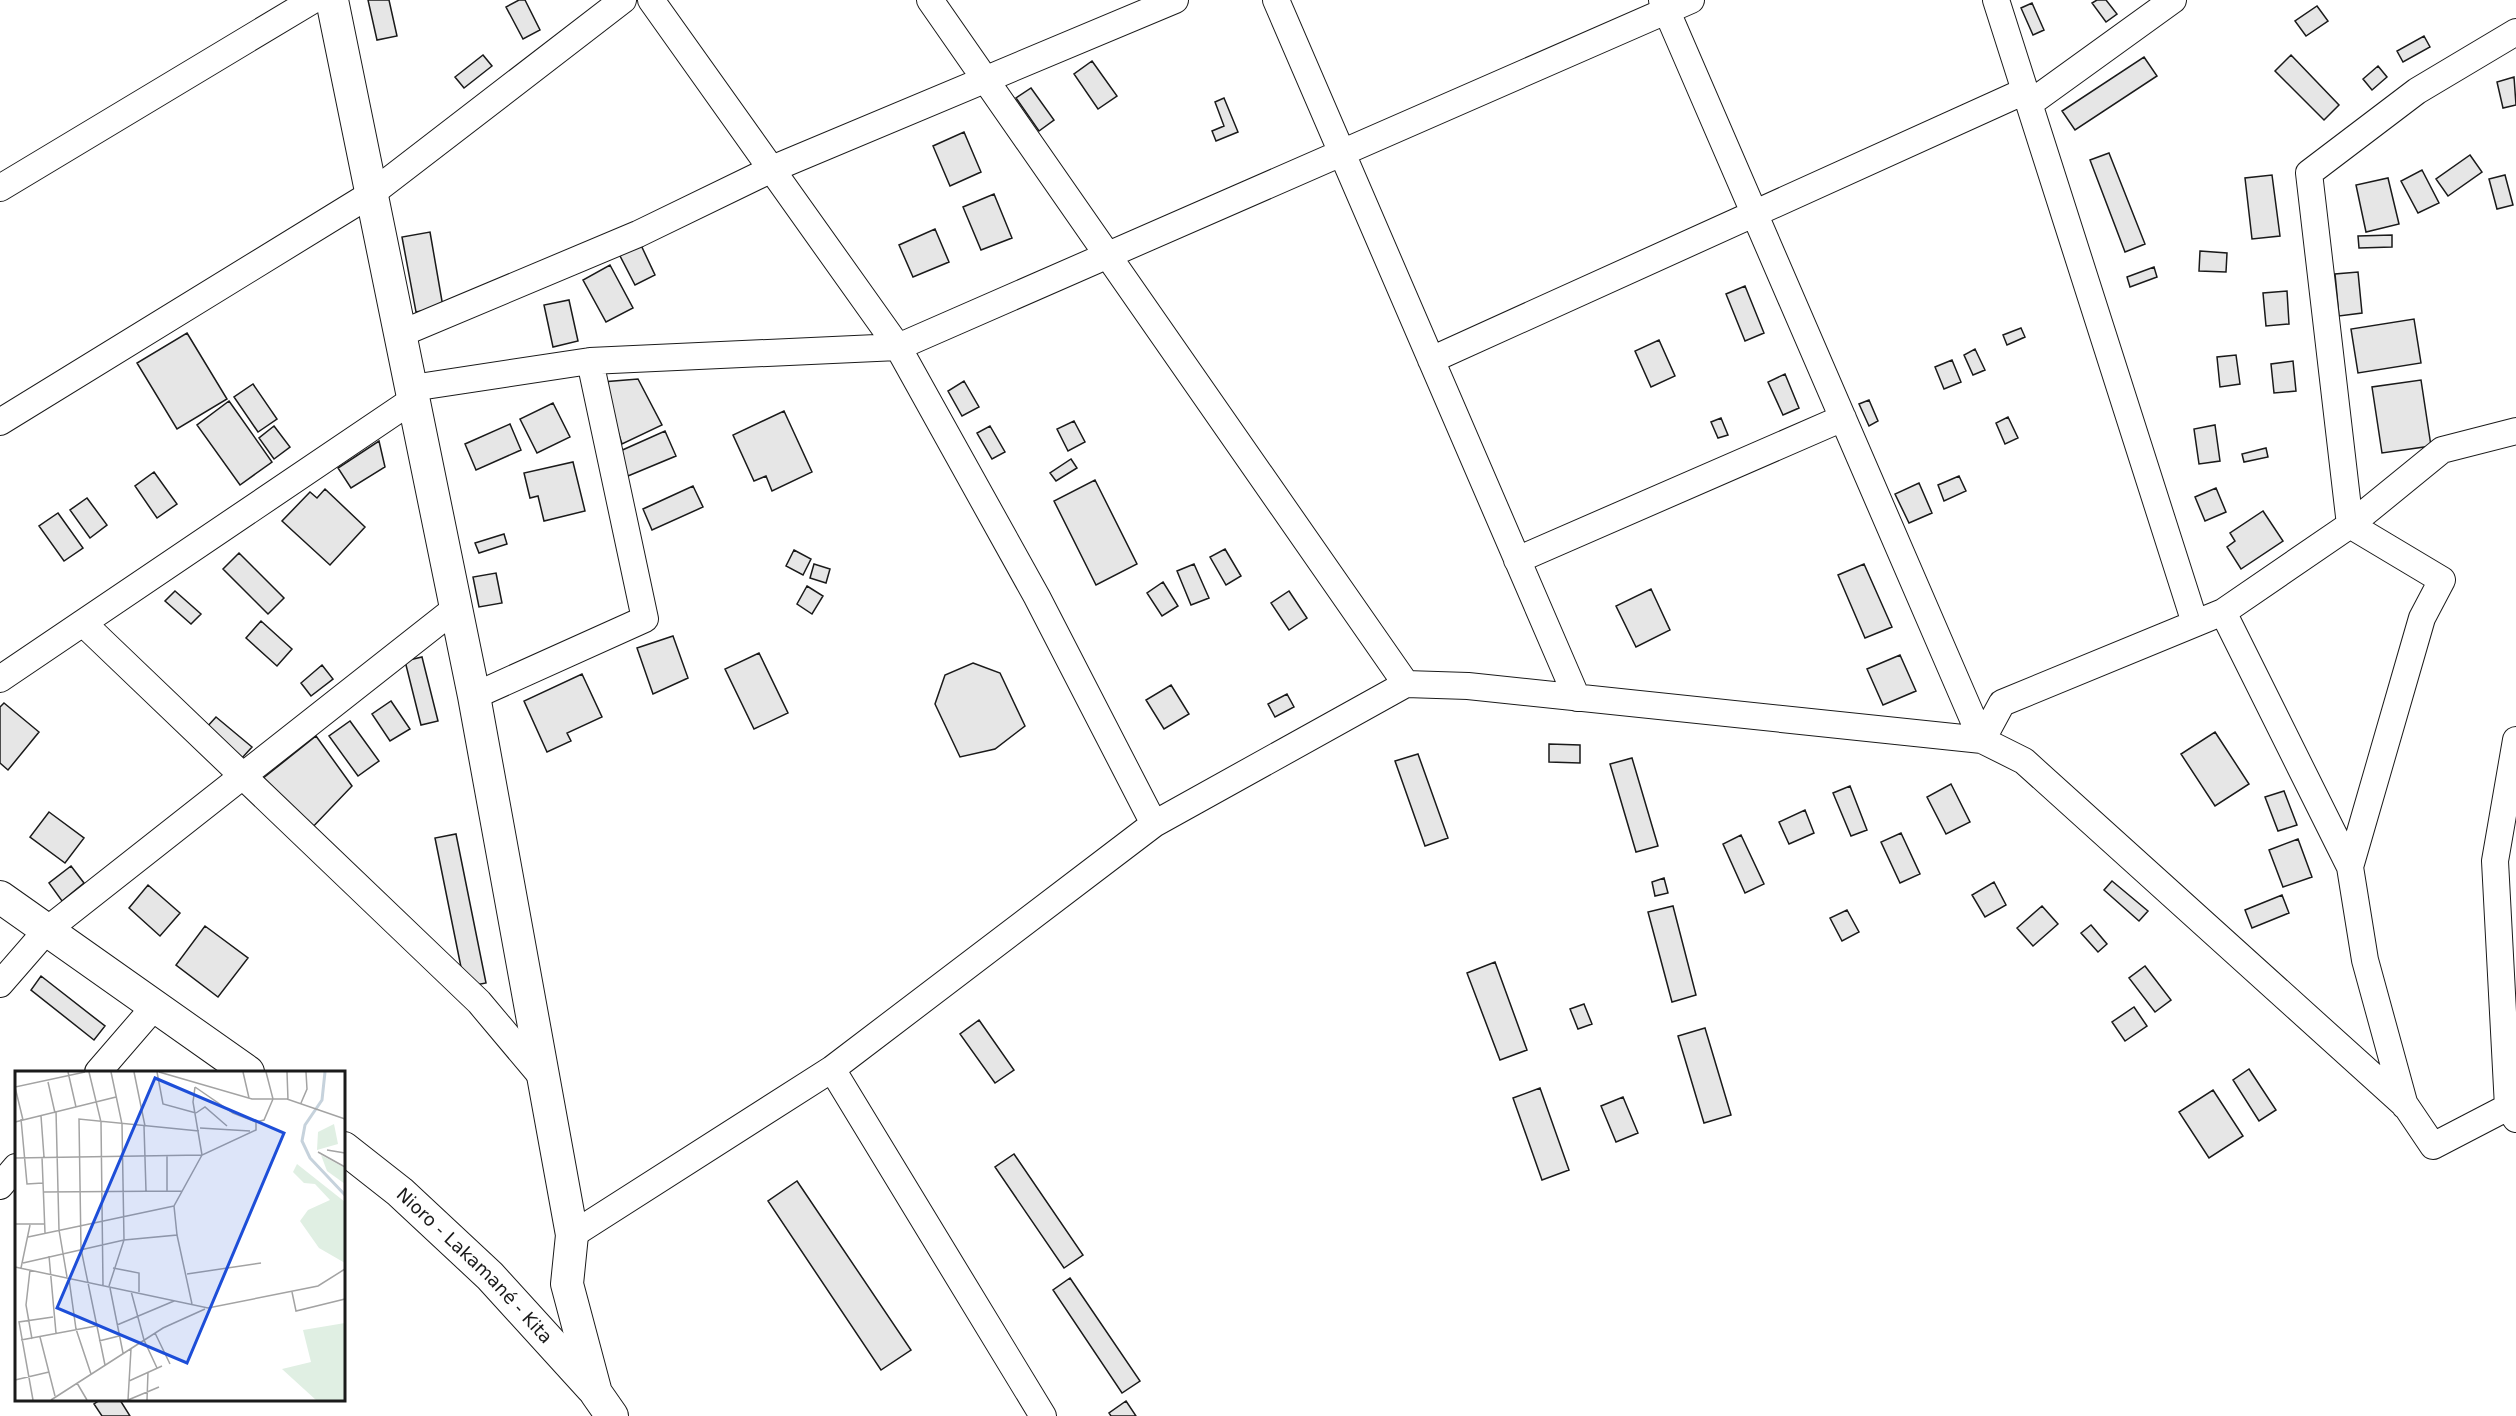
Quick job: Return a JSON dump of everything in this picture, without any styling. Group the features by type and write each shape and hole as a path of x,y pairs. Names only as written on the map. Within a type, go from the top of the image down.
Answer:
{"main road":[{"path":"332,0 474,696 572,1235 567,1284 604,1405"},
{"path":"0,897 247,1071"},
{"name":"Nioro - Lakamané - Kita","path":"345,1149 399,1192 490,1276 604,1405"}],"street":[{"path":"0,188 313,0"},
{"path":"0,422 371,194 623,0"},
{"path":"651,0 898,347 1036,597 1154,824"},
{"path":"930,0 1406,684"},
{"path":"400,334 638,234 772,170 1174,0"},
{"path":"1276,0 1576,698"},
{"path":"0,679 413,394 590,361 898,347 1341,153 1664,5 1691,0"},
{"path":"1996,0 2196,623"},
{"path":"1431,360 1754,214 2027,98 2173,0"},
{"path":"1664,5 1982,740"},
{"path":"2350,525 2309,173 2417,91 2516,32"},
{"path":"474,696 645,619 590,361"},
{"path":"1517,560 1843,418"},
{"path":"1982,740 2002,703 2223,612 2350,525 2442,450 2516,431"},
{"path":"2350,525 2442,580 2422,618 2350,867"},
{"path":"0,984 47,930 456,608"},
{"path":"2223,612 2350,867 2365,960 2406,1106"},
{"path":"84,623 479,1002 542,1077"},
{"path":"572,1235 832,1069 1154,824 1406,684 1468,686 1982,740 2024,761 2406,1106 2433,1146 2512,1113 2495,861 2516,740"},
{"path":"99,1071 155,1006"},
{"path":"832,1069 1043,1416"},
{"path":"0,1186 15,1168"}],"building":[{"path":"368,0 389,0 397,36 377,40"},
{"path":"519,0 525,0 540,30 523,39 506,7"},
{"path":"2097,0 2106,0 2117,14 2106,22 2092,3"},
{"path":"2032,3 2044,30 2033,35 2021,8"},
{"path":"2317,6 2328,21 2306,36 2295,21"},
{"path":"2424,36 2430,47 2403,62 2397,51"},
{"path":"483,55 492,66 464,88 455,77"},
{"path":"2291,55 2339,105 2324,120 2275,71"},
{"path":"2144,57 2157,76 2075,130 2062,111"},
{"path":"1092,61 1117,96 1098,109 1074,74"},
{"path":"2378,66 2387,77 2372,90 2363,79"},
{"path":"2514,77 2516,105 2503,108 2497,82"},
{"path":"1031,88 1054,120 1039,131 1016,98"},
{"path":"1224,98 1238,132 1216,141 1212,131 1224,126 1215,102"},
{"path":"964,132 981,172 950,186 933,146"},
{"path":"2109,153 2145,244 2125,252 2090,160"},
{"path":"2470,155 2482,172 2448,196 2436,179"},
{"path":"2422,170 2439,203 2418,213 2401,181"},
{"path":"2272,175 2280,236 2252,239 2245,178"},
{"path":"2505,175 2513,205 2497,209 2489,179"},
{"path":"2388,178 2399,224 2366,232 2356,185"},
{"path":"994,194 1012,238 981,250 963,207"},
{"path":"935,229 949,262 913,277 899,245"},
{"path":"430,232 443,307 416,312 402,237"},
{"path":"2392,235 2392,247 2359,248 2358,236"},
{"path":"640,243 655,275 635,285 619,254"},
{"path":"2200,251 2227,253 2226,272 2199,271"},
{"path":"610,265 633,308 606,322 583,280"},
{"path":"2154,267 2157,277 2130,287 2127,277"},
{"path":"2358,272 2362,313 2339,316 2335,274"},
{"path":"1745,286 1764,333 1745,341 1726,294"},
{"path":"2287,291 2289,324 2266,326 2263,293"},
{"path":"569,300 578,341 553,347 544,305"},
{"path":"2414,319 2421,363 2358,373 2351,329"},
{"path":"2021,328 2025,337 2007,345 2003,335"},
{"path":"187,333 227,399 177,429 137,363"},
{"path":"1659,340 1675,376 1651,387 1635,351"},
{"path":"1975,349 1985,370 1973,375 1964,355"},
{"path":"2236,355 2240,384 2220,387 2217,357"},
{"path":"1952,360 1961,382 1944,389 1935,367"},
{"path":"2293,361 2296,391 2274,393 2271,364"},
{"path":"1785,374 1799,408 1783,415 1768,382"},
{"path":"638,379 662,425 622,444 602,382"},
{"path":"2421,380 2431,446 2382,453 2372,387"},
{"path":"964,381 979,407 962,416 948,391"},
{"path":"253,384 277,419 258,432 234,397"},
{"path":"1869,400 1878,421 1869,426 1859,404"},
{"path":"229,401 272,462 240,485 197,425"},
{"path":"553,403 570,437 537,453 520,419"},
{"path":"784,411 812,472 772,491 766,476 754,481 733,435"},
{"path":"2008,417 2018,438 2005,444 1996,423"},
{"path":"1721,418 1728,435 1718,438 1711,422"},
{"path":"1074,421 1085,442 1068,451 1057,429"},
{"path":"510,424 521,450 476,470 465,444"},
{"path":"2215,425 2220,461 2199,464 2194,429"},
{"path":"274,426 290,447 274,459 259,438"},
{"path":"990,426 1005,452 992,459 977,433"},
{"path":"665,431 676,456 628,476 618,452"},
{"path":"379,441 385,467 351,488 338,468"},
{"path":"2266,448 2268,457 2244,462 2242,454"},
{"path":"1071,459 1077,468 1056,481 1050,473"},
{"path":"573,462 585,511 544,521 538,496 530,498 524,473"},
{"path":"154,472 177,504 157,518 135,486"},
{"path":"1959,476 1966,491 1944,501 1938,485"},
{"path":"1095,480 1137,564 1096,585 1054,501"},
{"path":"1919,483 1932,513 1909,523 1895,494"},
{"path":"693,486 703,507 652,530 643,509"},
{"path":"2216,488 2226,512 2205,521 2195,497"},
{"path":"325,489 365,527 330,565 282,521 310,492 317,498"},
{"path":"87,498 107,525 90,538 70,510"},
{"path":"2263,511 2283,541 2241,569 2227,547 2235,541 2230,533"},
{"path":"58,513 83,548 64,561 39,526"},
{"path":"504,534 507,544 479,553 475,543"},
{"path":"1225,549 1241,576 1226,585 1210,557"},
{"path":"794,550 811,559 803,575 786,566"},
{"path":"239,553 284,598 268,614 223,569"},
{"path":"814,564 830,569 826,583 810,578"},
{"path":"1194,564 1209,598 1191,605 1177,571"},
{"path":"1864,564 1892,627 1865,638 1838,575"},
{"path":"496,573 502,603 479,607 473,577"},
{"path":"1163,582 1178,606 1162,616 1147,593"},
{"path":"807,586 823,596 812,614 797,604"},
{"path":"1651,589 1670,630 1636,647 1616,606"},
{"path":"175,591 201,614 191,624 165,601"},
{"path":"1289,591 1307,618 1289,630 1271,603"},
{"path":"261,621 292,649 277,666 246,638"},
{"path":"673,636 688,678 653,694 637,648"},
{"path":"759,653 788,713 754,729 725,669"},
{"path":"1900,655 1916,691 1883,705 1867,669"},
{"path":"422,657 438,721 421,725 405,661"},
{"path":"973,663 1000,673 1025,726 995,749 960,757 935,704 945,675"},
{"path":"322,665 333,679 311,696 301,683"},
{"path":"582,674 602,717 567,733 571,741 547,752 524,701"},
{"path":"1171,685 1189,714 1164,729 1146,700"},
{"path":"1287,694 1294,707 1275,717 1268,704"},
{"path":"391,701 410,729 390,741 372,714"},
{"path":"4,703 39,732 8,770 0,763 0,707"},
{"path":"216,717 252,747 242,758 206,728"},
{"path":"350,721 379,761 358,776 329,736"},
{"path":"2215,732 2249,784 2215,806 2181,754"},
{"path":"316,736 352,786 308,832 257,783"},
{"path":"1549,744 1580,745 1580,763 1549,762"},
{"path":"1418,754 1448,838 1425,846 1395,761"},
{"path":"1632,758 1658,846 1636,852 1610,764"},
{"path":"1951,784 1970,822 1946,834 1927,797"},
{"path":"1850,786 1867,830 1851,836 1833,793"},
{"path":"2284,791 2297,825 2278,831 2265,797"},
{"path":"1805,810 1814,833 1789,844 1779,822"},
{"path":"49,812 84,838 65,863 30,837"},
{"path":"1901,833 1920,874 1900,883 1881,842"},
{"path":"456,834 486,983 465,987 435,838"},
{"path":"1741,835 1764,884 1745,893 1723,844"},
{"path":"2298,839 2312,877 2283,887 2269,850"},
{"path":"71,866 84,883 62,901 49,883"},
{"path":"1664,878 1668,893 1655,896 1652,882"},
{"path":"2112,881 2148,911 2139,921 2104,890"},
{"path":"1994,882 2006,905 1985,917 1972,895"},
{"path":"148,885 180,913 160,936 129,908"},
{"path":"2282,895 2289,913 2252,928 2245,910"},
{"path":"1673,906 1696,995 1672,1002 1648,912"},
{"path":"2042,906 2058,924 2033,946 2017,928"},
{"path":"1847,910 1859,932 1842,941 1830,918"},
{"path":"2091,925 2107,944 2098,952 2081,933"},
{"path":"205,926 248,958 218,997 176,965"},
{"path":"1495,962 1527,1050 1500,1060 1467,973"},
{"path":"2145,966 2171,1000 2155,1012 2129,978"},
{"path":"41,976 105,1026 94,1040 31,990"},
{"path":"1584,1004 1592,1024 1578,1029 1570,1009"},
{"path":"2134,1007 2147,1026 2125,1041 2112,1022"},
{"path":"979,1020 1014,1070 995,1083 960,1034"},
{"path":"1705,1028 1731,1115 1704,1123 1678,1036"},
{"path":"2249,1069 2276,1110 2259,1121 2233,1080"},
{"path":"1540,1088 1569,1170 1542,1180 1513,1098"},
{"path":"2213,1090 2243,1136 2209,1158 2179,1112"},
{"path":"1623,1097 1638,1133 1616,1142 1601,1106"},
{"path":"1014,1154 1083,1255 1064,1268 995,1167"},
{"path":"797,1181 911,1350 881,1370 768,1201"},
{"path":"1070,1278 1140,1381 1122,1393 1053,1290"},
{"path":"98,1401 121,1401 130,1416 102,1416 94,1404"},
{"path":"1126,1401 1136,1416 1111,1416 1109,1413"}]}
